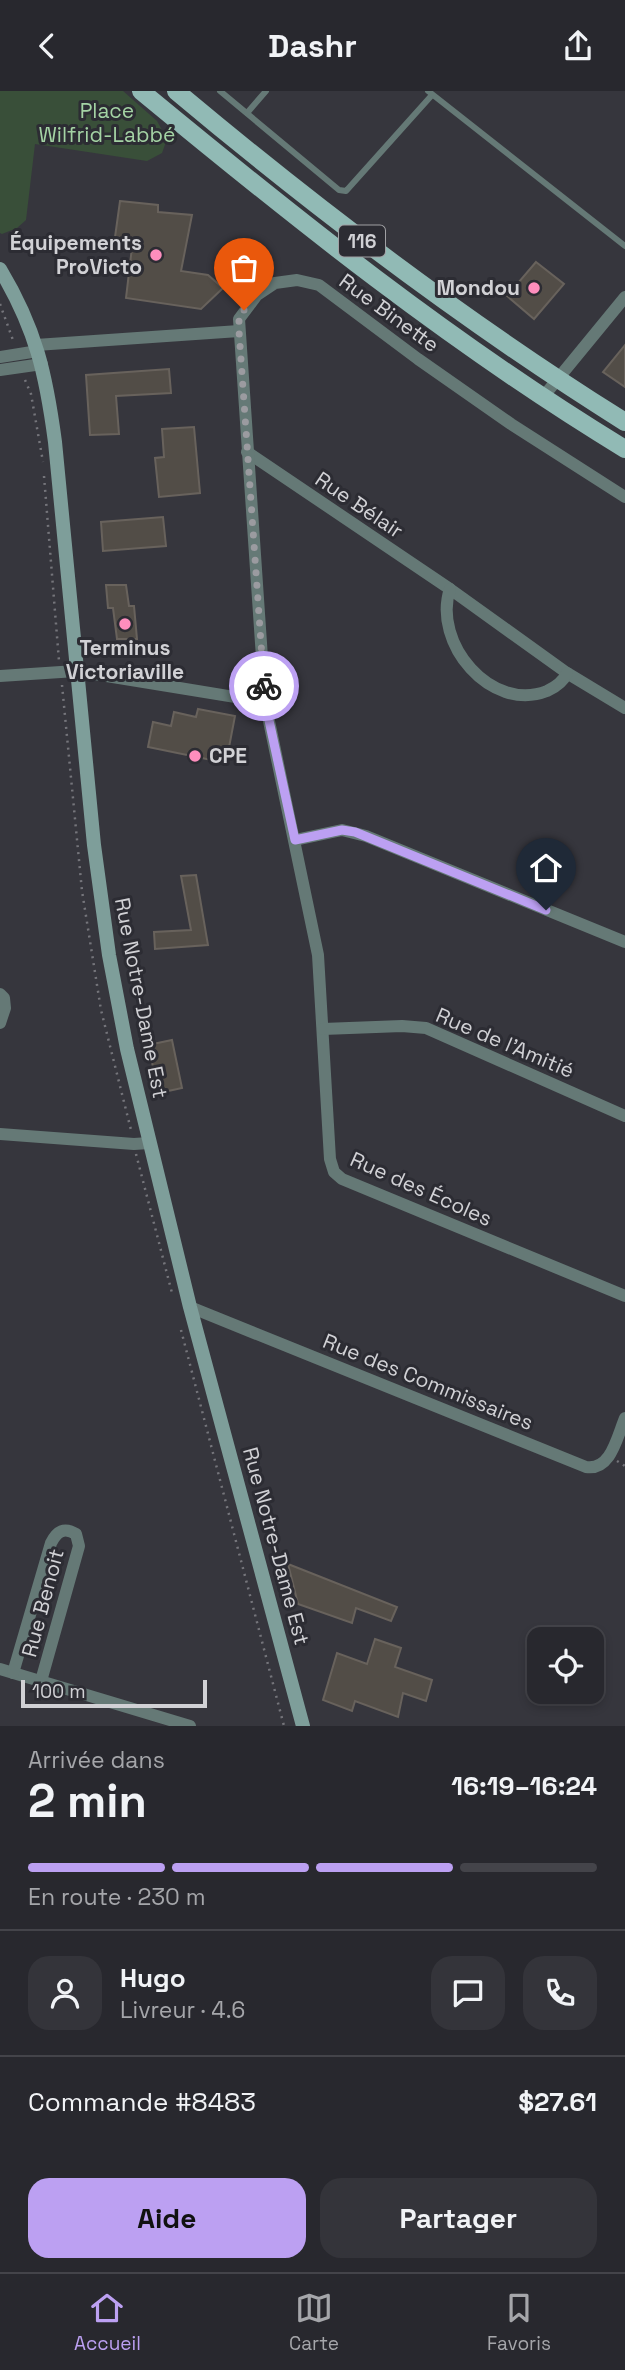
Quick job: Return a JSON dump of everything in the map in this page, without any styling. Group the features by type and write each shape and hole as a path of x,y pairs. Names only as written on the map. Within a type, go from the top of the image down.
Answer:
{"main road":[{"name":"116","path":"141,91 340,253 460,342 625,449"},
{"name":"116","path":"176,91 376,253 557,380 625,422"}],"street":[{"name":"Rue Notre-Dame Est","path":"0,269 24,314 39,353 55,442 94,845 109,955 127,1049 190,1307 303,1726"},
{"name":"Rue Binette","path":"239,331 239,319 244,310 257,295 275,283 297,279 319,285 490,409 625,497"},
{"path":"543,397 625,297"},
{"path":"0,357 239,331 265,702 317,955 323,1028"},
{"path":"0,370 39,353"},
{"name":"Rue Bélair","path":"247,452 450,589 567,673 625,708"},
{"path":"450,589 446,600 450,631 459,655 471,670 486,681 504,691 535,696 554,688 564,680 567,673"},
{"path":"0,676 76,671 265,702"},
{"path":"295,840 342,830 366,836 625,942"},
{"path":"0,994 4,998 5,1008 0,1023"},
{"name":"Rue de l'Amitié","path":"323,1028 426,1028 625,1116"},
{"name":"Rue des Écoles","path":"323,1028 330,1159 334,1172 342,1179 625,1296"},
{"path":"0,1134 149,1143"},
{"name":"Rue des Commissaires","path":"190,1307 586,1467 596,1469 605,1463 625,1418"},
{"name":"Rue Benoit","path":"13,1673 51,1543 62,1530 68,1529 76,1534 79,1546 41,1681"},
{"path":"0,1669 190,1726"}],"lane":[{"path":"220,91 339,190 346,191 430,93 625,246"},
{"path":"247,113 266,91"}],"green space":[{"name":"Place Wilfrid-Labbé","path":"0,91 123,91 157,121 167,139 162,153 147,161 35,144 26,220 17,228 2,234"}],"building":[{"path":"120,201 158,205 158,212 192,215 181,271 208,275 223,288 201,309 126,298 133,239 115,237"},
{"path":"536,262 564,284 534,319 507,296"},
{"path":"625,345 625,387 603,372"},
{"path":"169,369 171,393 116,396 119,434 90,435 86,375"},
{"path":"194,427 200,493 159,497 155,458 164,457 162,429"},
{"path":"163,517 166,546 103,551 101,522"},
{"name":"Terminus Victoriaville","path":"106,585 126,585 129,606 134,606 137,639 117,639 113,608 108,608"},
{"path":"198,709 235,716 226,763 148,747 153,722 171,726 174,712 196,717"},
{"path":"196,875 208,945 155,949 154,932 191,930 181,876"},
{"path":"172,1040 182,1088 159,1093 148,1045"},
{"path":"288,1564 397,1607 391,1621 356,1608 352,1623 298,1604"},
{"path":"375,1639 401,1648 395,1667 432,1680 426,1701 403,1693 398,1717 355,1701 352,1711 323,1700 337,1653 367,1664"}],"way so far":[{"path":"244,310 239,319 239,331 264,686"}],"place":[{"name":"Équipements ProVicto","path":"156,255"},
{"name":"Mondou","path":"534,288"},
{"name":"Terminus Victoriaville","path":"125,624"},
{"name":"CPE","path":"195,756"}],"route":[{"path":"264,686 265,702 295,840 342,830 355,832 546,910"}]}
